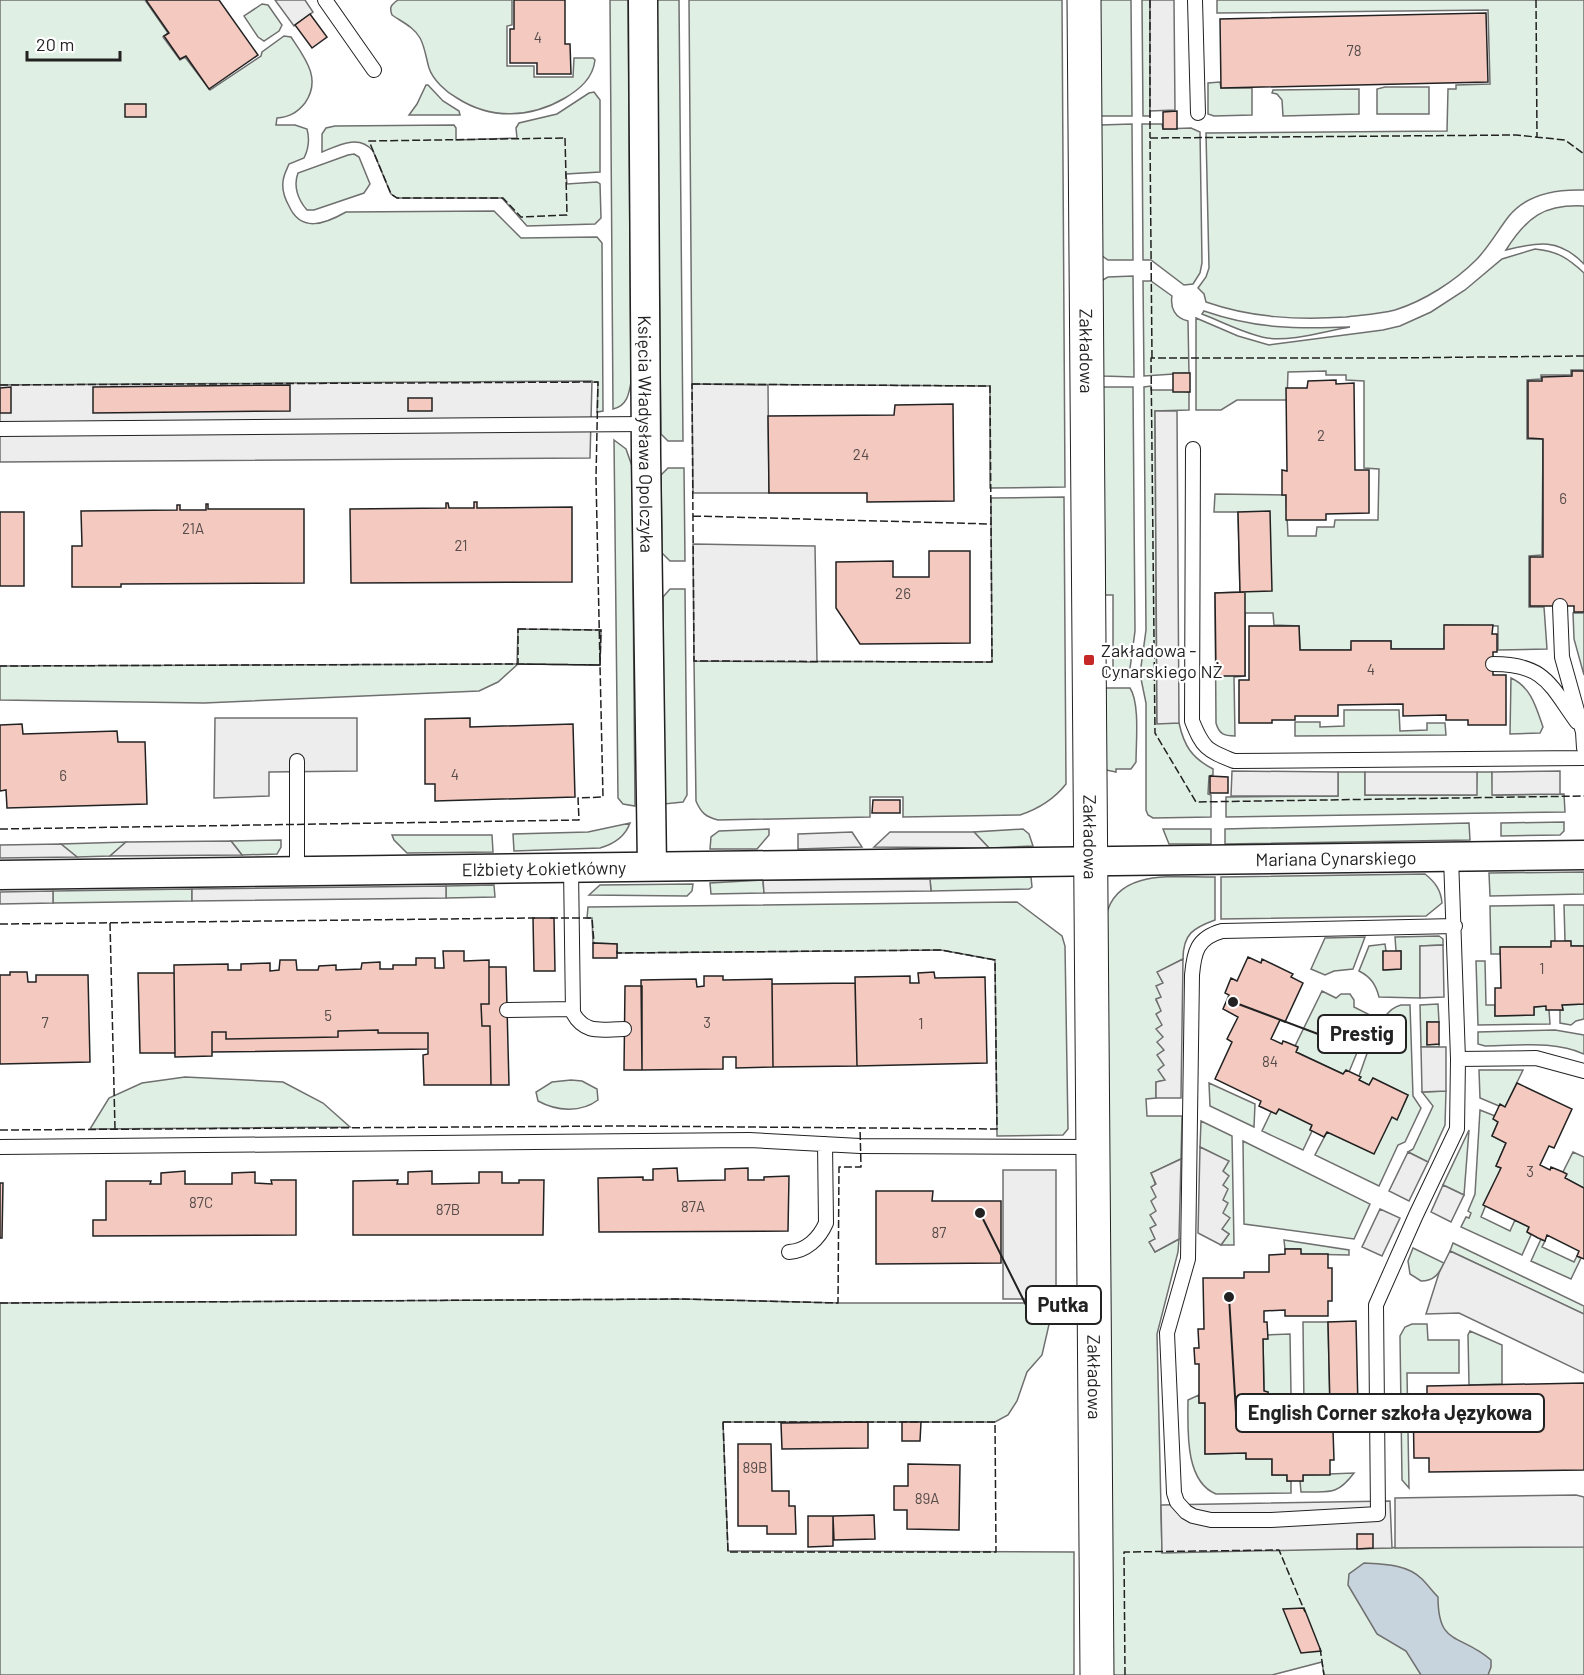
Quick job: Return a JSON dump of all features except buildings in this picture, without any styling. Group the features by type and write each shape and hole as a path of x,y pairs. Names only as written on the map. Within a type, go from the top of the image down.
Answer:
{"street":[{"name":"Księcia Władysława Opolczyka","path":"643,0 652,866"},
{"name":"Zakładowa","path":"1084,0 1097,1675"},
{"name":"Mariana Cynarskiego","path":"1090,861 1584,855"},
{"name":"Elżbiety Łokietkówny","path":"0,875 1090,861"}],"lane":[{"path":"325,0 374,70"},
{"path":"1195,0 1198,113"},
{"path":"0,429 646,424"},
{"path":"1193,450 1192,721 1200,740 1210,752 1233,761 1584,758"},
{"path":"1560,606 1562,657 1583,732 1584,748"},
{"path":"1493,664 1511,664 1541,675 1555,689 1583,732"},
{"path":"297,761 297,871"},
{"path":"1451,857 1455,926 1458,1059 1457,1129 1376,1305 1378,1514 1271,1520 1221,1520 1202,1519 1186,1512 1177,1502 1173,1486 1167,1333 1188,1259 1192,975 1197,947 1209,937 1222,931 1455,926"},
{"path":"571,868 573,1009 579,1024 588,1029 624,1029"},
{"path":"507,1010 573,1009"},
{"path":"1458,1059 1536,1058 1584,1071"},
{"path":"0,1147 748,1140 860,1146 1094,1147"},
{"path":"789,1252 804,1250 822,1231 826,1223 825,1144"}],"green space":[{"path":"0,0 145,0 168,33 163,37 180,60 185,57 210,90 261,56 262,52 284,36 291,37 310,69 312,86 305,103 293,114 277,118 276,125 295,125 307,129 309,140 306,154 304,158 289,164 284,177 283,191 294,215 307,223 314,224 330,220 346,212 494,211 521,238 597,237 602,243 603,411 597,412 598,382 0,385"},
{"path":"398,0 512,0 512,25 507,26 507,66 534,66 534,77 573,77 574,58 593,58 595,60 592,72 581,87 565,98 539,110 511,114 483,110 453,95 437,81 429,68 420,38 408,25 392,15 391,6"},
{"path":"610,0 628,0 631,382 624,402 613,409"},
{"path":"656,0 679,0 683,441 668,441 661,434"},
{"path":"689,0 1062,0 1065,487 990,488 990,386 692,384"},
{"path":"1100,0 1131,0 1132,116 1101,116"},
{"path":"1142,0 1150,0 1150,116 1143,116"},
{"path":"1217,0 1584,0 1584,190 1543,194 1525,203 1509,216 1481,255 1468,268 1428,296 1395,310 1346,317 1292,318 1240,312 1206,302 1204,294 1198,288 1209,268 1206,133 1447,131 1448,89 1456,89 1456,85 1490,84 1488,10 1217,13"},
{"path":"262,4 268,5 282,25 279,31 264,41 258,37 244,16"},
{"path":"1220,82 1221,88 1252,88 1252,115 1214,116 1208,114 1208,83"},
{"path":"426,85 443,101 459,111 460,115 409,115"},
{"path":"1429,87 1429,114 1377,114 1377,89"},
{"path":"1359,89 1359,114 1283,116 1282,100 1277,94 1272,93 1273,90"},
{"path":"594,92 600,100 600,172 566,174 567,184 597,182 600,184 601,218 595,224 527,226 502,198 397,198 391,194 373,151 367,146 355,142 335,146 322,152 322,134 326,128 335,126 454,125 456,140 517,138 516,128 519,123 557,114"},
{"path":"1132,124 1133,260 1108,260 1101,255 1100,125"},
{"path":"1142,124 1162,124 1163,129 1191,128 1200,132 1202,263 1200,273 1193,284 1184,285 1151,260 1143,260"},
{"path":"354,154 359,157 370,184 364,193 314,210 307,210 297,193 298,173"},
{"path":"1584,206 1584,264 1566,250 1548,244 1528,245 1506,250 1521,229 1538,215 1558,207"},
{"path":"1535,249 1550,251 1562,256 1584,273 1584,370 1571,370 1571,375 1541,375 1541,379 1527,380 1527,439 1543,439 1542,555 1529,556 1529,607 1544,607 1547,649 1498,650 1498,626 1445,625 1444,649 1391,649 1391,641 1352,641 1351,650 1300,650 1299,626 1274,625 1273,613 1245,613 1245,676 1234,677 1235,736 1223,734 1216,723 1215,593 1240,592 1238,512 1214,512 1215,494 1286,495 1288,536 1316,536 1317,527 1334,527 1335,520 1378,520 1379,469 1364,468 1364,381 1346,380 1346,375 1326,375 1326,371 1288,372 1287,400 1237,400 1221,410 1196,410 1196,318 1238,336 1269,345 1383,330 1400,326 1431,312 1465,290 1502,259"},
{"path":"1133,276 1134,377 1103,376 1101,281 1108,277"},
{"path":"1143,281 1151,281 1172,296 1174,312 1180,318 1188,321 1189,373 1144,376"},
{"path":"1204,311 1241,321 1276,326 1350,327 1276,339 1242,331 1202,314"},
{"path":"1151,386 1151,390 1189,392 1189,410 1155,411 1157,723 1179,723 1183,738 1194,756 1213,769 1213,775 1209,776 1208,794 1211,795 1211,817 1153,818 1146,810 1146,703 1140,674 1146,630 1144,387"},
{"path":"1103,387 1133,387 1135,631 1129,676 1123,678 1113,676 1113,595 1105,595"},
{"path":"614,440 626,449 632,466 635,806 623,804 618,798"},
{"path":"668,468 684,468 685,561 670,561 662,553 661,475"},
{"path":"1064,497 1066,784 1057,794 1033,810 1020,815 903,817 903,797 870,797 870,817 718,820 707,816 702,811 696,801 694,661 992,662 991,498"},
{"path":"670,589 685,589 687,795 683,802 664,804 663,597"},
{"path":"1573,613 1584,613 1584,675 1574,639"},
{"path":"518,629 601,630 600,665 518,664 498,682 479,691 204,703 0,700 0,666 517,664"},
{"path":"1511,678 1518,682 1532,698 1543,727 1540,733 1510,734"},
{"path":"1104,688 1130,688 1133,695 1137,724 1136,762 1131,769 1116,769 1116,772 1106,770"},
{"path":"1344,710 1399,710 1400,731 1427,730 1427,723 1445,723 1446,735 1295,736 1295,722 1320,722 1320,727 1344,726"},
{"path":"1338,772 1365,772 1365,795 1476,795 1477,772 1492,772 1493,795 1564,794 1565,812 1226,817 1226,797 1338,796"},
{"path":"1564,822 1564,831 1560,835 1501,836 1501,823"},
{"path":"630,823 618,839 600,848 514,851 513,834 588,832"},
{"path":"1469,823 1470,840 1225,844 1225,829"},
{"path":"769,829 769,835 757,849 710,849 711,837 719,831"},
{"path":"1023,829 1029,834 1033,846 989,848 974,832"},
{"path":"1163,829 1211,829 1211,844 1169,844"},
{"path":"392,835 492,835 493,852 407,853"},
{"path":"281,840 281,847 277,854 242,855 231,841"},
{"path":"126,842 110,856 77,857 61,844"},
{"path":"1584,872 1584,894 1490,896 1489,873"},
{"path":"1425,874 1437,887 1442,903 1426,916 1221,919 1221,877"},
{"path":"1031,877 1032,887 1029,889 931,891 930,879"},
{"path":"1215,877 1215,920 1191,933 1185,943 1183,959 1158,972 1163,983 1161,997 1156,1000 1162,1011 1165,1080 1156,1082 1156,1098 1146,1099 1147,1116 1182,1116 1181,1159 1151,1173 1158,1205 1156,1239 1150,1242 1155,1252 1179,1239 1178,1252 1157,1334 1162,1552 1584,1544 1584,1675 1324,1675 1322,1662 1272,1675 1112,1675 1106,916 1112,900 1122,889 1135,882 1150,878"},
{"path":"763,880 764,893 711,894 710,883"},
{"path":"693,884 692,891 687,896 589,895 600,885"},
{"path":"494,885 495,897 446,898 446,886"},
{"path":"192,889 192,901 53,903 53,891"},
{"path":"1017,902 1062,936 1065,946 1068,1129 1063,1135 997,1136 995,960 941,950 617,953 617,944 593,943 592,918 587,918 588,907"},
{"path":"1554,905 1555,941 1551,947 1501,947 1500,954 1491,954 1490,906"},
{"path":"1564,905 1584,905 1584,946 1571,946 1570,941 1565,941"},
{"path":"1439,936 1443,939 1443,945 1420,946 1420,998 1379,997 1372,982 1359,971 1369,946 1385,944 1384,970 1401,969 1401,951 1396,951 1395,937"},
{"path":"1365,937 1353,969 1334,971 1325,975 1311,969 1325,938"},
{"path":"1476,961 1485,961 1486,1005 1495,1005 1495,1016 1534,1015 1534,1007 1546,1006 1549,1010 1550,1024 1478,1025"},
{"path":"1322,991 1336,998 1341,994 1350,994 1354,1000 1354,1007 1372,1016 1349,1072 1343,1074 1296,1052 1298,1048 1295,1046"},
{"path":"1438,1004 1439,1022 1427,1022 1427,1044 1439,1044 1439,1047 1421,1047 1420,1005"},
{"path":"1584,1004 1584,1019 1571,1025 1560,1023 1562,1005"},
{"path":"1401,1005 1410,1005 1413,1096 1421,1108 1405,1142 1398,1145 1379,1186 1315,1155 1327,1132 1392,1117 1397,1119 1408,1095 1373,1078 1369,1085 1359,1080 1359,1076 1380,1024 1386,1015"},
{"path":"1555,1030 1584,1035 1584,1054 1548,1045 1485,1046 1478,1044 1478,1032"},
{"path":"1479,1070 1523,1070 1505,1107 1480,1098"},
{"path":"185,1077 283,1082 323,1103 350,1127 90,1129 109,1098 142,1083"},
{"path":"582,1081 597,1089 598,1100 576,1109 560,1109 538,1101 536,1092 552,1082"},
{"path":"1209,1083 1255,1104 1254,1127 1210,1106"},
{"path":"1446,1091 1445,1125 1428,1162 1408,1152 1413,1149 1433,1106 1422,1092"},
{"path":"1279,1109 1312,1125 1310,1130 1312,1131 1303,1150 1262,1131 1271,1112"},
{"path":"1480,1110 1495,1116 1494,1119 1498,1122 1492,1136 1506,1143 1496,1166 1501,1168 1481,1217 1510,1231 1515,1220 1529,1227 1527,1232 1531,1235 1522,1255 1461,1227 1466,1217 1469,1218 1471,1213 1468,1211 1475,1194"},
{"path":"1201,1121 1232,1136 1234,1245 1221,1245 1229,1234 1222,1229 1223,1171 1228,1161 1200,1147"},
{"path":"1469,1130 1464,1195 1443,1185"},
{"path":"1243,1141 1370,1204 1354,1239 1244,1224"},
{"path":"1573,1152 1584,1157 1584,1188 1565,1178 1566,1174 1563,1172"},
{"path":"1541,1239 1545,1241 1542,1247 1574,1262 1577,1256 1581,1258 1571,1279 1531,1261"},
{"path":"1284,1240 1349,1250 1349,1255 1301,1254 1300,1249 1285,1249"},
{"path":"1453,1243 1584,1306 1584,1314 1450,1251"},
{"path":"1413,1248 1444,1263 1438,1274 1426,1281 1421,1281 1410,1274 1408,1261"},
{"path":"682,1299 839,1303 1054,1303 1042,1355 1027,1372 1017,1401 1008,1415 995,1422 723,1422 728,1551 1074,1552 1074,1675 0,1675 0,1303"},
{"path":"1303,1322 1328,1322 1330,1408 1304,1408"},
{"path":"1412,1324 1427,1324 1428,1340 1459,1340 1459,1373 1407,1373 1409,1488 1402,1480 1400,1336 1405,1327"},
{"path":"1470,1331 1502,1345 1502,1384 1469,1385 1468,1335"},
{"path":"1290,1334 1291,1394 1268,1394 1264,1391 1263,1339 1267,1339 1267,1335"},
{"path":"1199,1395 1199,1403 1205,1403 1205,1454 1246,1453 1246,1459 1272,1459 1272,1475 1287,1475 1287,1481 1291,1481 1291,1493 1216,1494 1206,1487 1198,1478 1193,1466 1188,1439 1188,1400"},
{"path":"1354,1473 1342,1486 1331,1491 1301,1492 1300,1481 1303,1481 1303,1475"}],"shaded area":[{"path":"275,0 305,0 313,12 294,26"},
{"path":"1150,0 1174,0 1175,110 1150,111"},
{"path":"592,381 590,458 0,462 0,385"},
{"path":"692,384 768,385 769,493 693,493"},
{"path":"1155,411 1177,411 1179,723 1157,724"},
{"path":"693,544 815,546 817,662 694,661"},
{"path":"215,718 357,718 357,771 269,772 269,796 214,798"},
{"path":"1232,771 1338,772 1338,796 1231,796"},
{"path":"1560,771 1560,794 1492,795 1492,772"},
{"path":"1365,772 1477,772 1477,795 1365,795"},
{"path":"852,832 862,847 798,849 798,834"},
{"path":"890,832 974,832 989,848 874,847"},
{"path":"231,841 242,855 110,856 126,842"},
{"path":"61,844 77,857 0,858 0,845"},
{"path":"930,879 931,891 764,893 763,880"},
{"path":"446,886 446,898 192,901 192,889"},
{"path":"53,891 53,903 0,904 0,892"},
{"path":"1443,945 1444,997 1420,998 1420,946"},
{"path":"1183,959 1181,1098 1156,1098 1156,1082 1165,1080 1158,1070 1164,1065 1157,1055 1164,1050 1157,1042 1163,1037 1156,1029 1162,1025 1156,1014 1161,1011 1156,999 1161,997 1156,986 1163,983 1157,972"},
{"path":"1421,1047 1446,1047 1446,1091 1422,1092"},
{"path":"1200,1147 1229,1161 1223,1171 1229,1176 1223,1185 1228,1189 1223,1200 1228,1203 1223,1213 1230,1218 1222,1229 1229,1234 1221,1245 1198,1233"},
{"path":"1408,1152 1428,1162 1409,1201 1389,1191"},
{"path":"1181,1159 1179,1239 1155,1252 1149,1242 1155,1239 1150,1228 1156,1225 1150,1215 1156,1211 1151,1201 1156,1197 1151,1187 1156,1184 1151,1173"},
{"path":"1003,1170 1056,1170 1056,1299 1003,1299"},
{"path":"1443,1185 1464,1195 1451,1222 1431,1212"},
{"path":"1380,1209 1400,1218 1382,1256 1362,1247"},
{"path":"1450,1251 1584,1314 1584,1373 1459,1313 1426,1314 1439,1273"},
{"path":"1576,1495 1584,1497 1584,1547 1395,1548 1395,1498"},
{"path":"1390,1501 1392,1548 1162,1553 1161,1505"},
{"path":"1364,1563 1402,1568 1422,1579 1438,1597 1439,1613 1447,1632 1491,1660 1488,1675 1421,1675 1406,1651 1377,1634 1348,1585 1349,1574"}],"fence":[{"path":"1150,0 1150,138"},
{"path":"1536,0 1537,138"},
{"path":"1152,358 1150,138 1516,135 1565,140 1584,154"},
{"path":"565,138 567,215 521,217 503,198 397,198 391,194 369,141 565,138"},
{"path":"1584,356 1151,358 1155,733 1196,802 1584,796"},
{"path":"0,385 598,382 596,478 600,665 0,666"},
{"path":"692,384 990,386 992,662 694,661 692,384"},
{"path":"693,516 991,524"},
{"path":"518,629 601,630 600,665 518,664 518,629"},
{"path":"0,829 579,820 578,798 603,797 600,665"},
{"path":"0,924 535,918"},
{"path":"550,918 592,918 594,943"},
{"path":"110,923 115,1129"},
{"path":"0,1130 624,1126 997,1129 995,960 941,950 617,953 617,951"},
{"path":"0,1303 682,1299 838,1303 839,1167 861,1167 860,1127"},
{"path":"723,1422 995,1422 996,1552 728,1552 723,1422"},
{"path":"1125,1675 1124,1552 1279,1550 1305,1612"},
{"path":"1320,1648 1324,1675"}],"place":[{"name":"Zakładowa - Cynarskiego NŻ","path":"1089,660"},
{"name":"Prestig","path":"1233,1002"},
{"name":"Putka","path":"980,1213"},
{"name":"English Corner szkoła Językowa","path":"1229,1297"}]}
